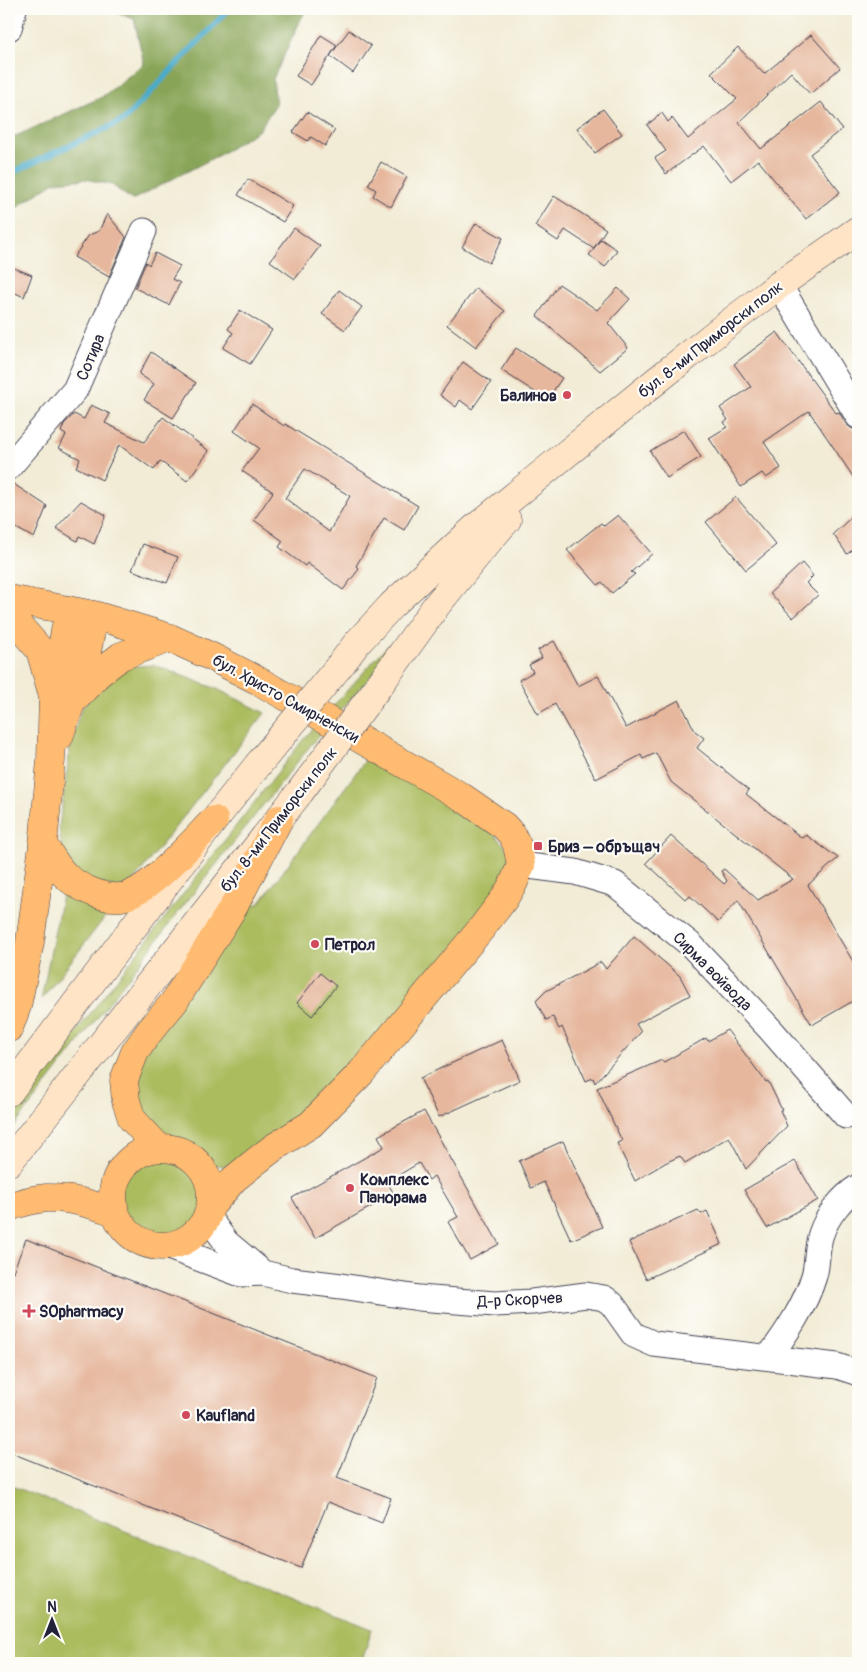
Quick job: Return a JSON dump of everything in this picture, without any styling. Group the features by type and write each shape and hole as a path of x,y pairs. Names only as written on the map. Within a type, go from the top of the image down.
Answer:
{"main road":[{"name":"бул. 8-ми Приморски полк","path":"9,1092 214,820 357,643 392,605 475,528 660,377 779,285 858,230"},
{"name":"бул. 8-ми Приморски полк","path":"9,1162 279,820 378,688 436,606 486,544 567,454"},
{"name":"бул. Христо Смирненски","path":"9,598 81,612 170,638 257,680 462,797 504,826 512,835 517,845 521,865"},
{"path":"9,1028 17,1006 30,942 43,845 51,760 66,695 81,612"},
{"path":"9,619 20,627 40,650 66,695"},
{"path":"66,695 121,656 170,638"},
{"path":"43,845 67,877 86,889 104,895 121,897 131,894 151,883 214,820"},
{"path":"158,1147 132,1119 126,1102 124,1080 131,1061 149,1032 174,1002 234,906 279,820"},
{"path":"208,1212 211,1190 209,1182 195,1161 181,1152 158,1147 139,1153 130,1159 118,1174 112,1193 115,1212 120,1222 126,1231 135,1238 150,1244 166,1246 181,1242 193,1234 234,1179 273,1148 311,1124 361,1073 504,899 521,865"},
{"path":"195,1161 223,1166 242,1162 273,1148"},
{"path":"9,1208 21,1203 46,1198 91,1204 115,1212"}],"street":[{"path":"9,28 14,9"},
{"name":"Сотира","path":"9,467 75,390 144,231"},
{"path":"779,285 858,416"},
{"name":"Сирма войвода","path":"521,865 574,872 615,884 691,945 770,1029 846,1116"},
{"path":"769,1357 795,1320 814,1276 821,1234 836,1206 851,1191 858,1187"},
{"path":"208,1212 226,1242 263,1273"},
{"name":"Д-р Скорчев","path":"166,1246 241,1274 263,1273 292,1280 419,1298 495,1304 532,1302 586,1295 604,1298 619,1313 634,1335 654,1344 837,1366 858,1373"}],"green space":[{"path":"106,9 309,9 303,15 273,79 276,104 259,130 221,154 132,200 112,185 86,179 55,182 21,204 9,215 9,139 102,97 144,64 134,19"},
{"path":"392,643 395,648 310,746 181,909 9,1133 9,1118 302,741 387,646"},
{"path":"154,665 217,689 265,713 130,885 113,888 79,876 62,853 59,827 71,743 81,709 119,667"},
{"path":"375,747 462,797 521,865 361,1073 241,1162 223,1166 196,1161 205,1174 210,1198 205,1220 192,1235 169,1245 151,1244 135,1237 122,1225 114,1210 112,1193 117,1175 130,1159 157,1147 132,1119 135,1052 234,906 259,904"},
{"path":"63,891 85,905 109,912 41,1000"},
{"path":"9,1485 372,1629 362,1661 359,1663 9,1663"}],"building":[{"path":"349,30 371,46 353,73 330,56"},
{"path":"321,35 337,45 311,85 296,76"},
{"path":"811,35 840,68 810,94 791,72 739,122 761,149 821,102 842,129 810,154 840,192 806,219 758,160 731,181 704,146 666,174 655,158 666,151 647,125 662,113 668,122 672,118 688,139 737,99 711,73 738,47 764,74"},
{"path":"603,109 622,134 595,153 577,128"},
{"path":"307,112 335,130 325,146 311,137 308,141 293,132"},
{"path":"381,162 407,177 391,207 373,196 376,190 368,185"},
{"path":"248,179 293,206 283,222 238,195"},
{"path":"554,196 606,229 594,248 601,239 617,250 605,267 589,255 594,249 565,230 558,241 535,226"},
{"path":"107,214 126,237 109,277 74,257 89,235 99,231"},
{"path":"476,223 503,238 489,263 462,247"},
{"path":"294,228 320,246 295,279 270,261"},
{"path":"155,253 180,266 172,279 180,283 169,305 135,288 146,262 149,265"},
{"path":"9,266 32,275 24,297 9,290"},
{"path":"559,284 597,310 618,288 630,299 608,323 628,348 600,371 537,316"},
{"path":"476,288 505,311 476,347 447,325"},
{"path":"339,290 362,307 345,330 322,314"},
{"path":"240,310 272,330 250,364 223,348 233,333 228,329"},
{"path":"777,332 836,413 839,412 846,424 858,434 858,484 809,411 764,442 781,468 766,478 762,473 741,487 709,438 727,427 724,422 728,420 720,408 751,387 734,364"},
{"path":"516,348 562,378 547,400 501,370"},
{"path":"151,352 196,383 173,418 144,400 154,384 139,374"},
{"path":"463,362 491,382 472,409 460,400 456,407 440,395"},
{"path":"252,404 284,426 285,424 418,506 404,530 384,518 356,566 359,569 343,590 307,563 305,566 279,547 283,541 254,520 273,492 242,471 259,448 234,431","holes":["305,469 350,496 329,532 285,498"]},
{"path":"91,405 110,414 105,423 144,442 163,417 209,451 187,481 160,461 154,470 119,445 102,480 76,467 80,459 59,448 66,435 61,432 64,424 74,414 84,419"},
{"path":"684,430 701,457 667,478 650,451"},
{"path":"9,481 47,506 34,538 9,524"},
{"path":"736,497 776,545 746,570 706,522"},
{"path":"81,501 106,515 94,544 79,536 77,541 56,528"},
{"path":"858,511 858,546 847,554 833,534"},
{"path":"618,515 652,554 631,572 635,574 612,593 602,582 598,585 567,550 601,523 604,526"},
{"path":"143,544 178,557 167,583 132,570"},
{"path":"802,563 813,576 806,583 818,595 793,618 770,593"},
{"path":"554,641 578,686 598,676 626,728 679,700 695,731 704,738 697,748 749,790 746,794 802,838 806,835 838,858 808,885 858,970 858,998 812,1025 738,900 718,922 690,896 686,900 646,863 671,836 724,884 727,881 721,871 724,869 758,900 793,879 671,782 656,753 643,759 641,755 596,779 555,704 538,714 519,680 533,672 529,665 542,658 538,650"},
{"path":"634,936 680,976 690,995 636,1024 641,1032 595,1083 593,1078 586,1081 562,1027 559,1029 553,1017 546,1020 536,1001 546,991 601,962 606,969"},
{"path":"320,973 336,986 312,1016 297,1003"},
{"path":"727,1030 766,1082 768,1081 782,1110 780,1110 787,1126 746,1169 729,1137 685,1163 680,1156 635,1181 617,1143 622,1141 597,1088 662,1060 664,1062 706,1038 708,1041"},
{"path":"502,1040 520,1080 439,1117 420,1078"},
{"name":"Комплекс Панорама","path":"424,1111 499,1244 470,1260 448,1222 458,1217 434,1176 429,1180 419,1163 387,1182 394,1194 315,1238 292,1198 384,1147 378,1136"},
{"path":"563,1141 602,1227 571,1240 544,1182 531,1188 519,1161"},
{"path":"795,1161 818,1200 767,1228 744,1190"},
{"path":"698,1210 701,1214 707,1211 722,1244 646,1279 629,1242"},
{"name":"Kaufland","path":"26,1239 377,1378 337,1478 391,1498 382,1523 328,1502 301,1568 9,1452 9,1282"}],"waterway":[{"path":"9,174 124,120 229,9"}],"place":[{"name":"Балинов","path":"567,395"},
{"name":"Бриз – обръщач","path":"538,846"},
{"name":"Петрол","path":"315,944"},
{"name":"Комплекс Панорама","path":"350,1188"},
{"name":"SOpharmacy","path":"29,1311"},
{"name":"Kaufland","path":"186,1415"}]}
